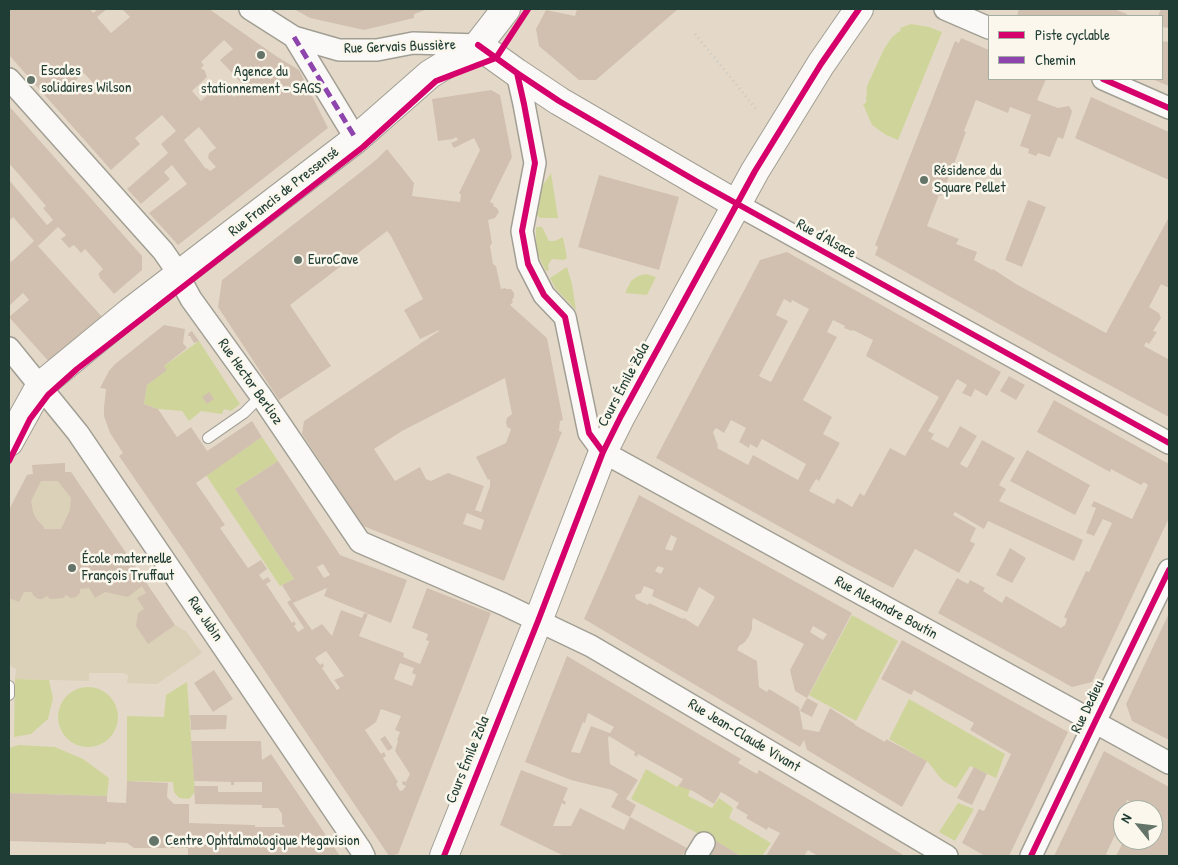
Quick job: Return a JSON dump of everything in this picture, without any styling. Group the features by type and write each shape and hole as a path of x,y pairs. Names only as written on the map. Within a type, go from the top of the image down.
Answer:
{"street":[{"name":"Rue Gervais Bussière","path":"250,9 294,37 339,50 377,50 413,43 478,44"},
{"name":"Rue Francis de Pressensé","path":"40,386 130,312 356,139 430,74 478,44 506,9"},
{"name":"Cours Émile Zola","path":"444,856 603,452 755,170 816,72 859,9"},
{"path":"945,9 988,28"},
{"name":"Rue Gervais Bussière","path":"294,37 356,139"},
{"name":"Rue d'Alsace","path":"478,44 518,73 593,121 736,204 1169,443"},
{"path":"518,73 535,164 522,231 528,264 544,295 565,317 589,433 603,452"},
{"name":"Rue Hector Berlioz","path":"9,79 163,251 191,299 330,488 360,542 538,621"},
{"path":"1105,80 1169,108"},
{"name":"Rue Jubin","path":"9,348 78,434 364,856"},
{"path":"9,442 40,386"},
{"name":"Rue Alexandre Boutin","path":"603,452 1169,763"},
{"name":"Rue Dedieu","path":"1032,856 1169,570"},
{"name":"Rue Jean-Claude Vivant","path":"538,621 591,646 947,856"}],"lane":[{"path":"208,438 244,413 261,396"},
{"path":"9,686 9,695"}],"path":[{"path":"695,34 757,110"}],"shaded area":[{"name":"École maternelle François Truffaut","path":"65,463 65,472 71,472 175,625 186,631 202,653 157,684 127,683 128,675 123,673 89,673 89,681 15,679 16,669 9,665 9,510 27,475 33,474 32,465"}],"green space":[{"path":"911,24 929,27 942,32 898,140 886,135 872,125 863,104 866,103 867,86 884,49 892,37 901,30 900,28"},
{"path":"551,173 558,218 540,218 537,215 537,203 543,185"},
{"path":"536,227 542,227 549,241 555,241 563,237 567,258 564,260 552,259 548,265 549,270 546,271 537,253"},
{"path":"567,267 576,310 556,289 550,278"},
{"path":"646,274 656,277 647,295 625,293 631,281 638,276"},
{"path":"199,341 240,404 231,411 224,409 222,414 201,411 189,421 182,411 158,409 144,404 147,385 166,370 164,366"},
{"path":"262,437 278,461 235,489 294,579 280,586 206,475"},
{"path":"852,615 898,641 856,721 809,695"},
{"path":"15,679 49,680 53,698 48,719 31,734 14,737"},
{"path":"187,682 195,792 189,799 179,798 174,792 173,782 127,781 127,716 164,717 166,695"},
{"path":"88,687 105,692 113,700 118,717 113,734 105,742 88,747 71,742 63,734 58,717 63,700 71,692"},
{"path":"909,699 1005,754 996,778 970,766 956,788 942,780 928,762 889,739"},
{"path":"19,745 55,747 83,759 109,778 107,796 9,793 9,748"},
{"path":"646,769 677,787 680,783 690,790 688,796 712,808 719,798 733,808 729,818 771,843 762,856 742,856 631,799"},
{"path":"958,803 974,809 955,841 939,832"}],"building":[{"path":"9,9 90,9 93,13 98,9 107,9 97,17 111,33 130,17 122,9 209,9 299,70 328,128 178,245 149,213 187,184 172,165 164,172 170,179 141,204 127,189 168,153 161,144 176,131 162,115 135,138 140,144 111,170 9,55","holes":["224,40 233,49 220,60 245,87 234,97 222,83 201,101 192,91 207,77 205,71 201,68 204,65 201,62","84,73 93,83 87,89 75,81","199,127 216,148 209,153 208,158 216,167 210,171 206,169 184,140"]},
{"path":"294,9 428,9 414,14 414,18 364,30 310,18"},
{"path":"577,9 678,9 596,80 579,80 539,46 536,29 546,10 575,16"},
{"path":"1019,9 1114,9 1127,14 1127,15 1017,15"},
{"path":"1161,9 1169,9 1169,28 1163,27 1163,15 1158,15"},
{"path":"961,38 988,50 988,80 1046,80 1037,100 1058,108 1069,106 1072,111 1063,139 1058,137 1050,157 1038,153 1036,156 1028,153 1029,149 1020,146 1031,115 1010,107 1008,113 976,100 954,164 927,226 959,239 956,244 977,252 974,260 1106,333 1169,217 1169,288 1161,284 1149,307 1159,313 1161,318 1153,331 1157,332 1149,344 1146,342 1144,346 1168,359 1169,356 1169,417 875,255 878,247 875,245 955,41 959,43"},
{"path":"1163,41 1169,42 1169,86 1154,80 1163,80"},
{"path":"491,90 500,95 512,157 490,202 494,204 493,206 499,212 495,218 488,220 493,264 496,266 501,289 511,289 514,293 513,302 510,305 547,338 563,420 560,421 559,431 562,432 504,581 363,526 302,434 304,421 439,331 420,339 404,310 423,299 387,231 290,305 331,366 279,400 218,307 222,280 366,168 387,149 414,183 412,196 460,202 461,195 459,193 480,150 474,138 454,148 451,143 458,140 456,137 438,141 432,99","holes":["505,378 512,414 507,418 506,422 507,427 511,429 506,443 476,457 488,480 490,479 490,486 481,512 475,510 484,486 448,473 431,481 426,479 420,467 395,481 374,449 402,431","467,513 484,520 481,530 463,524"]},
{"path":"1091,97 1169,132 1169,180 1075,138"},
{"path":"9,106 142,256 142,270 114,294 99,277 98,274 103,269 85,249 81,253 74,245 69,248 61,239 66,235 58,227 38,246 104,319 50,363 9,317 29,300 23,293 9,306 9,259 11,262 34,241 13,217 9,221 9,180 47,225 53,220 43,208 46,206 9,163"},
{"path":"968,166 981,169 977,179 965,172"},
{"path":"599,175 679,197 659,270 578,247"},
{"path":"1028,200 1046,207 1022,267 1005,260"},
{"path":"787,252 1001,372 987,396 975,389 971,397 962,393 967,385 957,379 928,431 934,434 931,439 948,448 960,426 977,436 960,464 967,468 982,440 1015,458 999,485 1006,489 999,501 1083,540 1074,561 988,521 984,529 955,512 953,515 976,528 970,541 975,544 959,573 915,549 893,588 656,458 760,260","holes":["784,299 791,303 792,300 809,309 771,382 759,376 788,321 776,315","833,320 845,326 844,328 853,330 873,340 866,356 939,397 905,456 890,448 864,496 860,493 852,507 837,498 834,504 809,491 816,479 819,481 840,443 823,434 832,417 803,400 837,337 827,332","731,420 746,428 739,442 749,448 750,444 757,448 762,439 806,464 798,480 753,455 748,465 717,448 713,432 716,428 724,433"]},
{"path":"164,325 185,329 183,343 187,348 164,366 167,370 147,385 144,404 158,409 177,437 191,427 207,451 252,421 262,437 196,483 225,525 220,528 248,568 261,560 267,569 259,575 263,580 268,577 271,581 266,584 292,623 294,621 296,624 294,626 298,632 304,628 287,602 291,600 282,585 294,579 235,489 278,461 340,555 407,580 391,623 324,596 327,588 293,603 312,630 322,624 332,636 341,610 362,618 364,613 368,614 359,636 404,653 403,657 420,664 430,642 426,640 428,634 412,628 427,588 491,613 398,854 389,856 119,456 123,453 110,433 104,416 106,389 100,388 115,364","holes":["323,564 330,575 324,578 317,567","326,651 344,676 334,680 340,688 337,690 322,668 324,666 323,663 320,665 315,658","400,663 414,668 412,673 416,675 412,686 394,679","381,709 401,716 395,730 400,732 395,751 410,774 406,782 403,781 402,784 406,786 403,790 400,791 396,784 398,782 383,758 386,756 384,752 381,754 365,730 376,722"]},
{"path":"192,331 199,341 194,343 190,336 188,336"},
{"path":"1009,376 1025,385 1016,400 1000,391"},
{"path":"209,392 214,399 207,404 202,397"},
{"path":"1054,400 1169,464 1169,518 1092,682 1072,687 938,613 957,578 968,584 970,580 985,588 983,591 1002,603 1006,596 1061,628 1065,625 1067,619 1064,617 1086,571 1089,572 1112,523 1103,519 1094,536 1086,533 1096,508 1091,506 1094,501 1132,519 1148,485 1144,482 1141,485 1111,469 1110,472 1037,432"},
{"path":"1027,450 1090,485 1075,515 1010,481"},
{"path":"65,463 65,472 71,472 175,625 148,644 136,626 138,613 144,609 137,598 146,593 142,586 128,597 105,592 95,598 89,588 80,589 80,593 76,597 71,598 66,595 63,598 50,599 47,596 38,599 32,592 24,592 19,602 9,598 9,510 27,475 33,474 32,465","holes":["41,481 58,481 71,498 70,510 61,529 44,529 33,512 31,501"]},
{"path":"639,495 852,613 807,698 795,691 790,670 804,644 753,618 749,636 737,650 757,661 759,687 767,692 769,689 799,707 803,729 819,732 830,708 885,742 886,739 927,761 902,807 807,750 804,740 800,747 584,619","holes":["671,535 677,538 672,551 665,549","658,566 664,568 661,574 655,571","644,586 654,590 652,596 687,612 699,587 715,597 698,627 684,618 636,599 635,595 641,593","813,626 827,634 823,640 810,632"]},
{"path":"1010,548 1026,558 1012,583 996,575"},
{"path":"1169,613 1169,740 1132,721 1126,704"},
{"path":"902,640 1068,732 1009,856 985,856 962,843 979,809 984,811 1011,754 970,730 974,723 914,690 911,695 881,679"},
{"path":"567,656 741,759 738,763 757,774 759,770 905,856 818,856 808,850 804,856 766,856 780,833 768,827 767,830 746,818 748,815 736,808 739,803 721,792 714,804 693,791 679,786 683,779 638,754 637,757 634,755 635,752 609,736 610,764 638,780 626,799 636,805 630,817 611,807 618,794 612,790 571,780 525,762","holes":["588,713 614,727 610,733 591,726 580,753 571,752"]},
{"path":"214,670 233,699 213,712 194,683"},
{"path":"807,698 818,704 812,717 800,711"},
{"path":"190,715 227,715 226,729 191,730"},
{"path":"385,736 393,748 388,751 380,739"},
{"path":"191,741 261,741 262,760 271,754 340,856 188,856 188,848 134,848 127,843 106,842 106,844 9,841 9,793 107,796 107,802 126,803 127,781 168,783 167,797 174,804 189,804 189,823 285,827 282,823 282,814 278,808 262,808 262,805 195,804 194,786 218,786 218,792 262,792 262,782 234,782 234,785 231,785 231,782 194,781"},
{"path":"1104,751 1169,787 1169,856 1116,856 1119,850 1163,850 1163,800 1113,800 1113,839 1106,854 1110,856 1054,856"},
{"path":"974,767 987,774 972,805 957,798"},
{"path":"521,770 568,788 563,800 566,802 565,805 562,803 553,826 571,826 580,808 624,830 630,817 687,848 682,856 564,856 500,825"},
{"path":"716,841 741,856 707,856"}],"marked path":[{"path":"294,37 356,139"}],"cycle path":[{"path":"9,461 30,419 48,395 77,369 363,147 436,81 496,58 528,9"},
{"path":"444,856 603,452 755,171 821,64 859,9"},
{"path":"478,45 559,101 696,181 1169,443"},
{"path":"517,73 535,163 522,231 528,264 544,295 565,317 589,433 603,452"},
{"path":"1105,80 1169,108"},
{"path":"1031,856 1169,570"}],"place":[{"name":"Agence du stationnement - SAGS","path":"261,55"},
{"name":"Escales solidaires Wilson","path":"31,80"},
{"name":"Résidence du Square Pellet","path":"924,180"},
{"name":"EuroCave","path":"298,260"},
{"name":"École maternelle François Truffaut","path":"72,568"},
{"name":"Centre Ophtalmologique Megavision","path":"154,841"}]}
